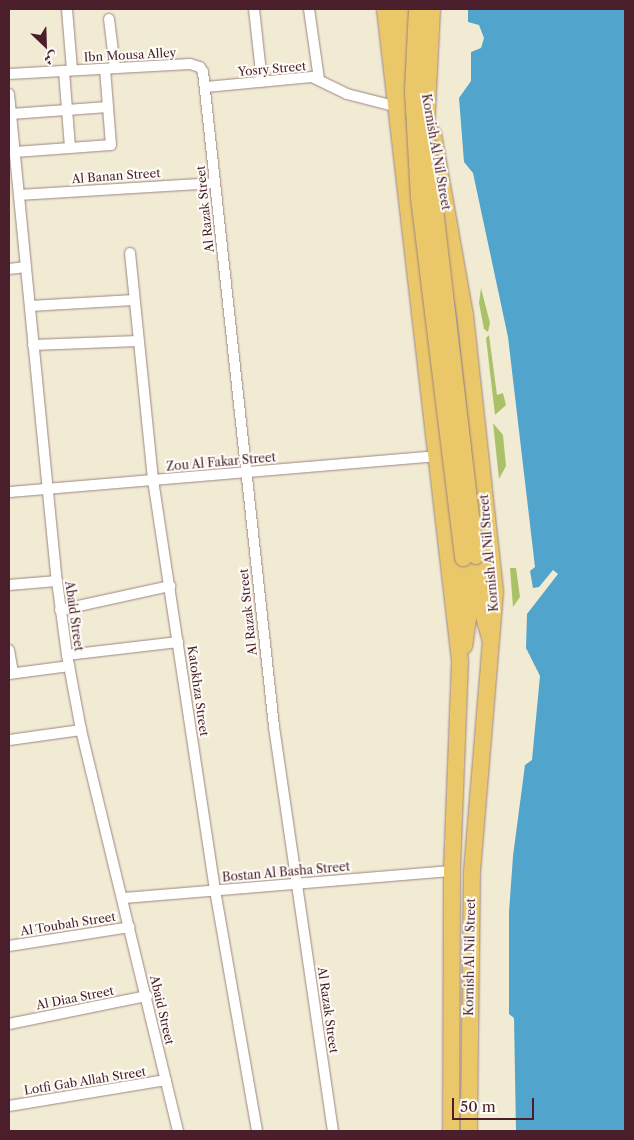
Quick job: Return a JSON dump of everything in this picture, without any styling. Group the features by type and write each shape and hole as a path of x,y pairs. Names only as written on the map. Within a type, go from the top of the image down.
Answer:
{"highway":[{"name":"Kornish Al Nil Street","path":"385,9 394,106 460,661 452,871 451,1131"},
{"path":"400,9 413,154 427,194 450,236"},
{"name":"Kornish Al Nil Street","path":"417,9 422,70 466,324 494,575 495,617 491,644 472,872 469,1131"},
{"path":"417,9 413,83 419,198 469,557 491,644"},
{"path":"432,9 426,133 469,557 468,619 460,661"}],"street":[{"path":"67,9 67,110 70,148"},
{"path":"254,9 262,82"},
{"path":"309,9 319,79"},
{"path":"15,152 110,145 108,107 110,68 109,19"},
{"name":"Ibn Mousa Alley","path":"9,74 196,64 203,72 206,87"},
{"name":"Yosry Street","path":"206,87 319,79 337,90 394,106"},
{"name":"Al Razak Street","path":"206,87 274,727 333,1131"},
{"name":"Abaid Street","path":"9,95 56,581 69,666 81,730 178,1131"},
{"path":"11,114 108,107"},
{"name":"Al Banan Street","path":"19,195 215,183"},
{"name":"Katokhza Street","path":"130,253 153,480 215,890 257,1131"},
{"path":"9,269 26,267"},
{"path":"30,306 134,300"},
{"path":"34,345 138,341"},
{"name":"Zou Al Fakar Street","path":"9,492 436,456"},
{"path":"9,585 56,581"},
{"path":"60,610 170,586"},
{"path":"68,655 178,642"},
{"path":"9,650 11,673 69,666"},
{"path":"9,740 81,730"},
{"name":"Bostan Al Basha Street","path":"123,898 452,871"},
{"name":"Al Toubah Street","path":"9,946 130,927"},
{"name":"Al Diaa Street","path":"9,1024 146,996"},
{"name":"Lotfi Gab Allah Street","path":"9,1106 166,1080"}],"green space":[{"path":"481,288 490,323 488,332 484,329 479,303"},
{"path":"489,335 497,395 503,393 506,405 495,415 486,338"},
{"path":"493,423 503,435 506,466 499,479"},
{"path":"510,568 516,568 520,597 513,607"}],"water":[{"path":"468,9 625,9 625,1131 516,1131 514,1018 509,1014 509,912 513,856 525,765 532,760 540,676 526,648 527,614 558,574 553,570 539,587 533,588 530,571 535,567 508,337 473,173 464,162 459,98 471,81 471,52 481,48 484,38 479,25 468,22"}]}
